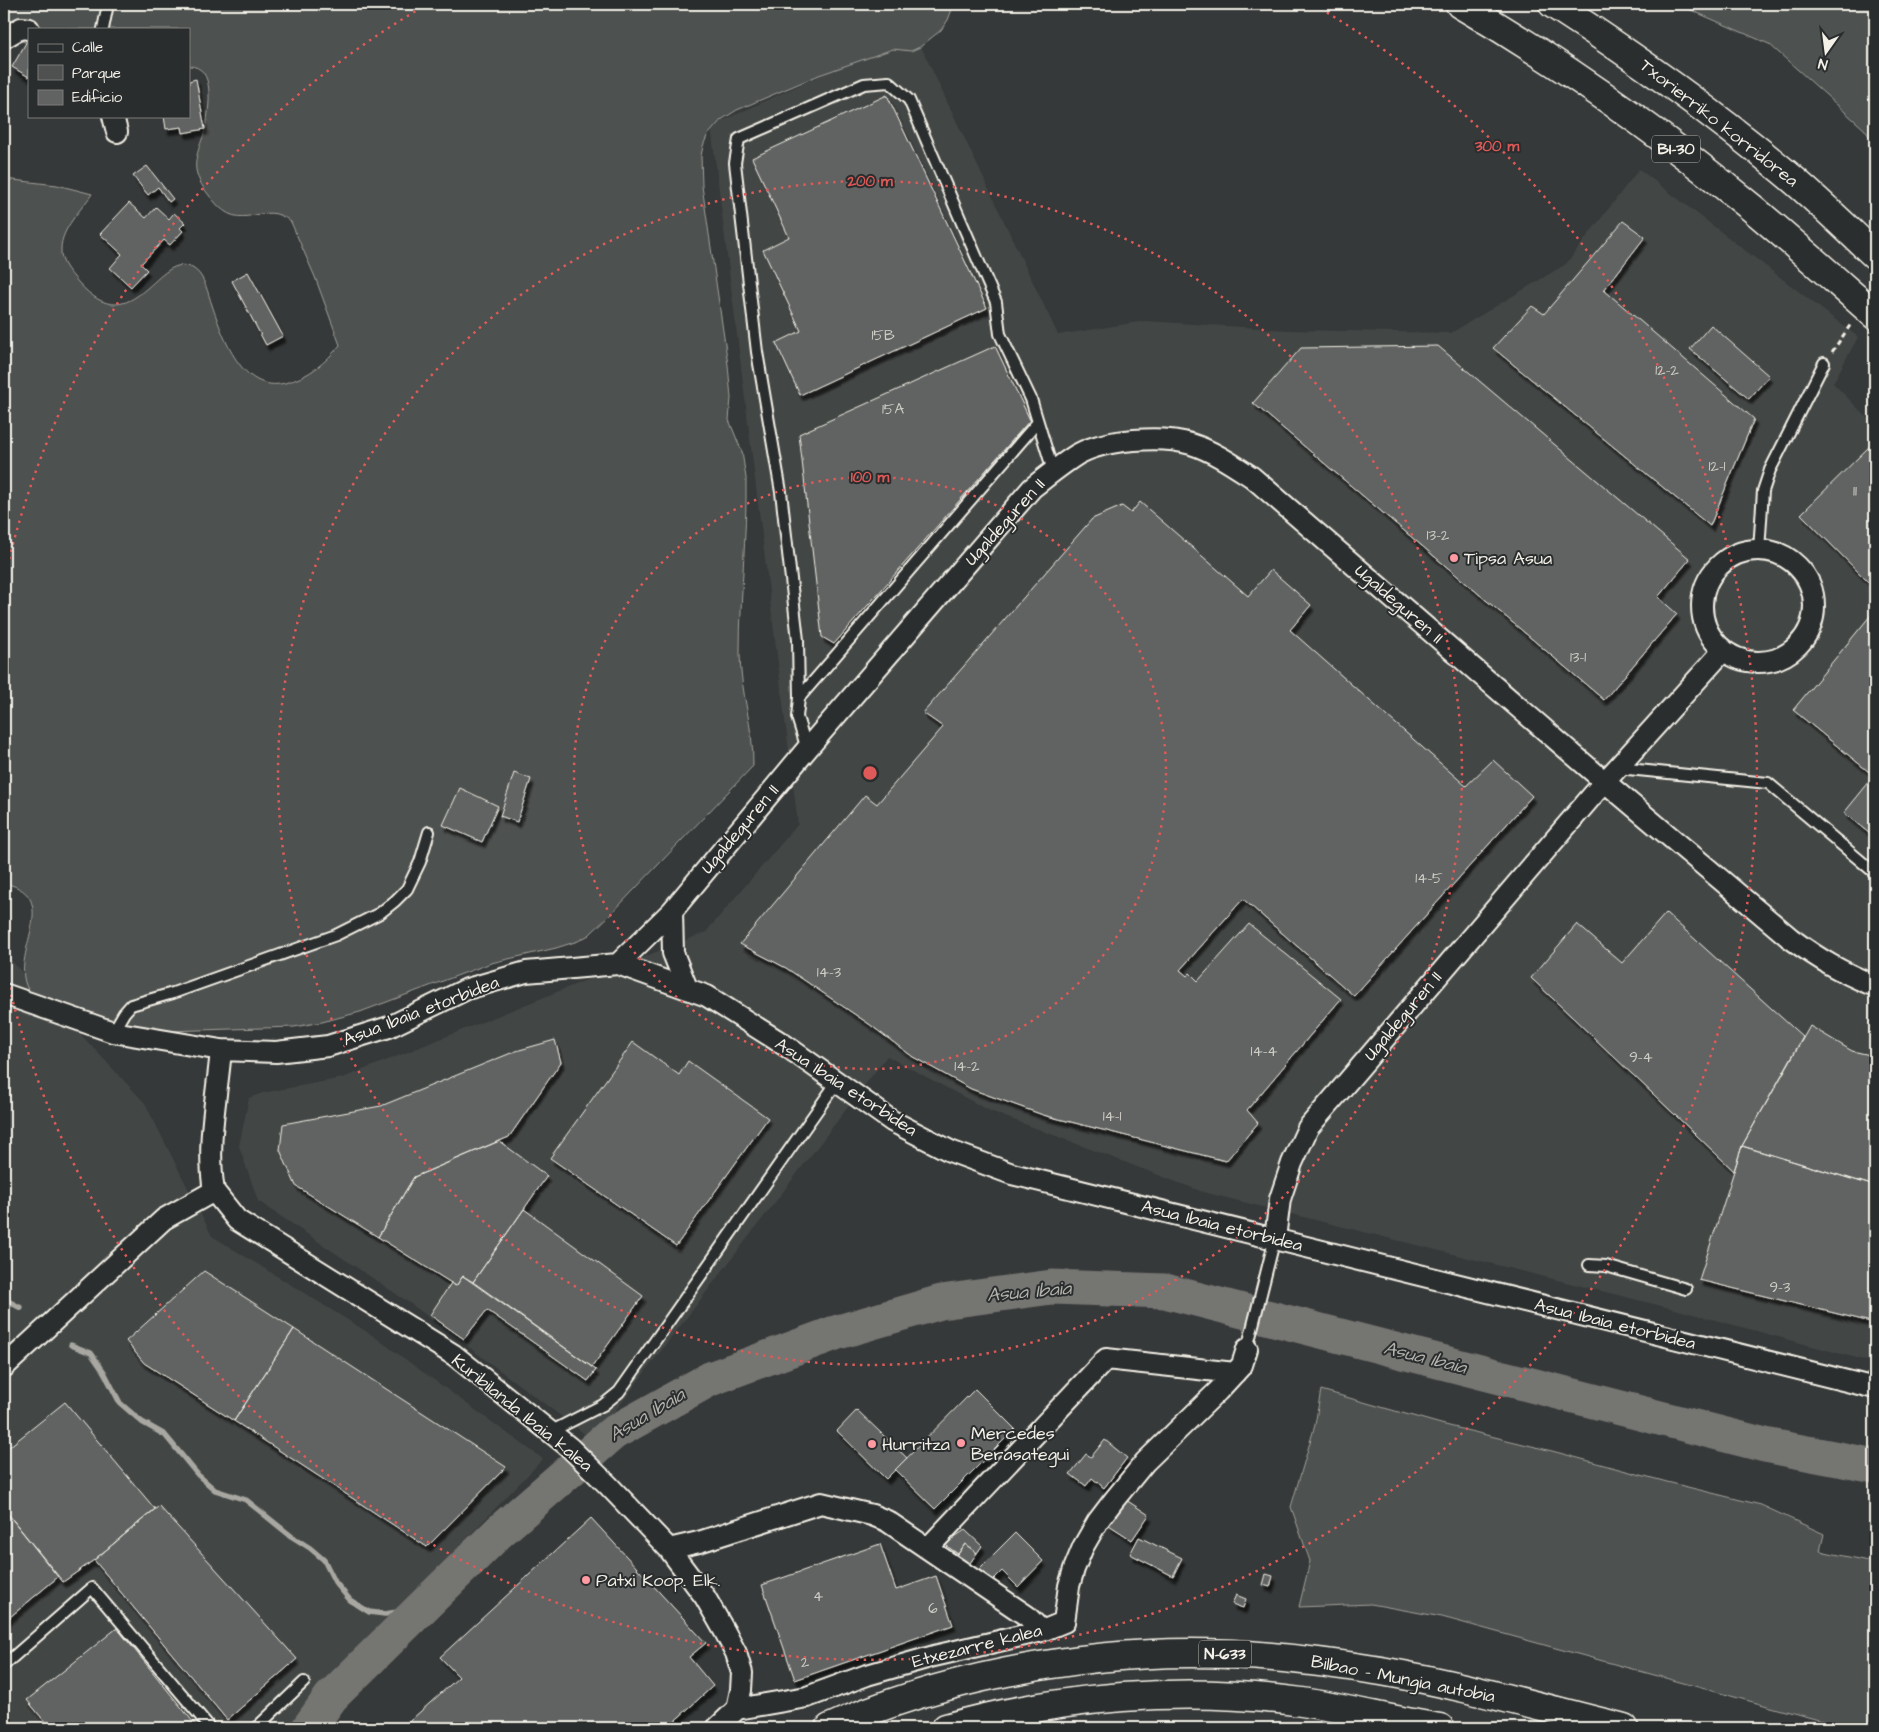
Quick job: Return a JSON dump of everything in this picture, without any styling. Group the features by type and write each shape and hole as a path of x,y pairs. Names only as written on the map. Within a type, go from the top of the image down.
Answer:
{"highway":[{"name":"BI-30","path":"1460,4 1595,89 1752,208 1864,319"},
{"name":"Txorierriko korridorea","path":"1553,4 1623,49 1706,110 1783,171 1875,255"},
{"path":"1783,171 1875,235"},
{"name":"Bilbao - Mungia autobia","path":"830,1728 908,1698 981,1677 1078,1661 1191,1653 1255,1656 1318,1662 1383,1672 1468,1690 1624,1728"},
{"path":"946,1728 995,1715 1086,1701 1140,1696 1198,1695 1256,1697 1303,1702 1437,1728"}],"street":[{"path":"4,38 21,28 28,29"},
{"name":"Ugaldeguren II","path":"618,964 672,911 807,749 1032,488 1080,453 1111,444 1153,439 1190,444 1221,457 1252,477 1611,775 1790,938 1819,960 1847,975 1875,986"},
{"path":"1759,550 1778,553 1794,563 1806,578 1813,596 1813,616 1807,634 1795,648 1778,659 1759,662 1740,660 1723,651 1711,638 1704,622 1701,604 1704,587 1713,572 1726,560 1741,552 1759,550"},
{"name":"Ugaldeguren II","path":"1275,1238 1280,1199 1292,1163 1308,1128 1611,775 1723,651"},
{"path":"672,911 673,953 687,988"},
{"name":"Asua Ibaia etorbidea","path":"4,994 113,1032 222,1050 276,1052 328,1046 389,1027 467,989 526,972 618,964 707,996 786,1046 892,1121 950,1151 1012,1174 1875,1388"},
{"path":"4,1366 164,1219 214,1190 210,1170 211,1149 222,1050"},
{"name":"Kuribilanda Ibaia kalea","path":"214,1190 238,1220 454,1355 569,1447 608,1485 669,1550 705,1598 736,1653 742,1673 742,1690 737,1709"},
{"name":"Etxezarre kalea","path":"737,1709 808,1697 867,1676 934,1656 1042,1631 1064,1622 1069,1586 1074,1568 1083,1548 1114,1500 1145,1462 1235,1373 1242,1365 1247,1349"},
{"path":"928,1548 1106,1359 1235,1373"},
{"path":"669,1550 821,1503 887,1520 1027,1616 1042,1631"},
{"path":"717,1728 737,1709"}],"lane":[{"path":"103,28 108,4"},
{"path":"807,749 797,717 799,698 798,640 781,492 757,352 735,163 739,139 864,84 889,82 909,100 996,302 1000,334 1031,400 1053,471"},
{"path":"1759,550 1763,491 1770,470 1824,363"},
{"path":"799,698 1037,423"},
{"path":"1611,775 1768,783 1875,873"},
{"path":"113,1032 130,1005 173,993 328,938 380,913 396,901 407,889 420,862 428,832"},
{"path":"550,1432 603,1405 619,1392 837,1082"},
{"name":"Ugaldeguren II","path":"1247,1349 1275,1238"},
{"path":"1590,1265 1606,1266 1686,1289"},
{"path":"4,1665 92,1588 207,1724"},
{"path":"256,1728 304,1682"}],"path":[{"path":"1824,363 1864,319"}],"shaded area":[{"path":"914,32 1058,335 1145,321 1288,330 1451,333 1566,264 1639,169 1858,337 1833,383 1875,426 1875,1363 1678,1310 1203,1192 990,1111 887,1056 593,1440 411,1304 258,1201 239,1146 249,1098 262,1093 343,1078 706,932 798,824 711,126"},
{"path":"4,953 145,1103 212,1236 372,1335 543,1459 389,1619 358,1654 299,1728 11,1728 4,1721"}],"green space":[{"path":"4,4 954,4 948,20 941,30 920,47 911,51 893,49 819,75 737,110 721,120 707,136 703,146 701,156 702,186 728,365 731,398 729,420 742,452 746,478 740,653 742,681 753,752 753,766 589,935 578,941 556,948 491,963 360,1012 294,1027 168,1031 115,1026 33,996 25,982 24,966 33,916 31,902 23,890 4,883 4,179 57,185 92,194 64,234 61,254 66,267 72,275 98,299 115,304 130,300 169,270 181,265 198,272 222,332 236,360 246,372 257,380 270,384 285,383 302,377 328,358 340,345 315,277 291,222 281,215 271,213 243,217 233,216 224,211 213,200 200,181 196,162 206,126 209,89 203,73 198,68 190,66 190,28 28,28 28,44 4,33"},
{"path":"1677,4 1875,4 1875,144 1864,129 1769,44"},
{"path":"1321,1390 1441,1424 1761,1505 1824,1534 1820,1551 1868,1561 1875,1560 1875,1727 1848,1728 1442,1617 1371,1604 1299,1607 1310,1561 1291,1507 1315,1425"}],"building":[{"path":"27,41 28,42 28,76 12,67"},
{"path":"196,79 205,129 183,133 182,127 166,129 164,118 190,118 190,81"},
{"path":"887,95 987,308 800,395 776,343 801,331 763,250 789,237 752,158"},
{"path":"147,166 173,199 169,202 158,187 148,195 133,176"},
{"path":"129,203 146,218 156,207 169,219 174,213 185,223 180,228 183,231 170,245 164,240 141,264 147,270 131,287 110,268 122,254 100,234"},
{"path":"1623,221 1645,237 1604,290 1754,419 1710,526 1493,348 1532,306 1544,314"},
{"path":"248,272 283,336 266,345 232,281"},
{"path":"1711,325 1769,376 1749,399 1690,349"},
{"path":"995,346 1030,420 834,644 822,637 799,434"},
{"path":"1438,346 1690,559 1658,597 1677,614 1604,700 1253,403 1301,348"},
{"path":"1875,441 1875,589 1801,514"},
{"path":"1140,502 1248,596 1271,570 1311,605 1290,630 1466,786 1493,760 1532,796 1354,996 1243,899 1180,970 1187,976 1190,973 1198,981 1249,924 1341,999 1247,1110 1258,1123 1226,1161 1043,1115 971,1089 913,1057 869,1024 786,968 740,944 865,795 877,804 943,727 923,713 1092,519 1122,506 1131,513"},
{"path":"1875,610 1875,838 1844,813 1874,776 1793,710"},
{"path":"514,773 531,779 517,822 500,816"},
{"path":"460,788 498,806 482,842 443,825"},
{"path":"1666,913 1803,1037 1742,1146 1734,1171 1531,978 1577,924 1622,963"},
{"path":"1810,1026 1852,1051 1875,1056 1875,1186 1742,1146"},
{"path":"555,1040 561,1062 509,1137 414,1177 378,1237 296,1186 280,1150 283,1124 381,1106 516,1051"},
{"path":"633,1042 679,1075 688,1061 768,1118 676,1246 550,1158"},
{"path":"499,1141 547,1176 473,1282 463,1276 456,1286 378,1237 414,1177"},
{"path":"1742,1146 1875,1186 1875,1323 1699,1280"},
{"path":"524,1209 643,1296 592,1367 473,1282"},
{"path":"204,1271 294,1329 234,1421 144,1363 126,1341"},
{"path":"463,1276 596,1370 588,1381 487,1310 464,1339 430,1315 451,1283 456,1286"},
{"path":"294,1329 506,1467 427,1547 234,1421"},
{"name":"Mercedes Berasategui","path":"975,1389 1015,1429 935,1509 895,1470"},
{"path":"65,1402 155,1509 94,1560 63,1582 4,1509 4,1451"},
{"name":"Hurritza","path":"857,1410 907,1458 886,1479 837,1431"},
{"path":"1105,1440 1127,1458 1104,1488 1092,1478 1086,1486 1070,1474 1086,1454 1091,1457"},
{"path":"1126,1500 1149,1515 1132,1540 1109,1525"},
{"path":"159,1506 297,1659 227,1720 94,1560"},
{"path":"4,1509 58,1577 4,1622"},
{"name":"Patxi Koop. Elk.","path":"591,1518 706,1643 689,1657 713,1686 667,1728 402,1728 459,1677 440,1657"},
{"path":"965,1530 982,1546 977,1553 965,1544 958,1554 944,1544"},
{"path":"1015,1533 1043,1561 1018,1587 1002,1571 991,1582 979,1569"},
{"path":"1139,1537 1182,1558 1173,1576 1130,1554"},
{"path":"880,1544 896,1590 936,1576 953,1625 795,1680 762,1585"},
{"path":"965,1544 977,1553 968,1566 956,1557"},
{"path":"1266,1574 1273,1576 1270,1587 1263,1585"},
{"path":"1236,1595 1246,1599 1243,1608 1232,1604"},
{"path":"117,1628 198,1728 50,1728 27,1700"}],"waterway":[{"name":"Asua Ibaia","path":"309,1728 331,1697 500,1531 613,1433 710,1379 835,1333 941,1302 1052,1287 1165,1291 1765,1445 1875,1466"},
{"path":"4,1299 21,1308"},
{"path":"71,1345 91,1353 104,1372 120,1403 142,1422 165,1435 198,1475 215,1490 246,1500 324,1560 335,1582 350,1600 369,1612 385,1614 423,1608"}],"place":[{"name":"Tipsa Asua","path":"1454,558"},
{"name":"Mercedes Berasategui","path":"961,1443"},
{"name":"Hurritza","path":"872,1444"},
{"name":"Patxi Koop. Elk.","path":"586,1580"}]}
